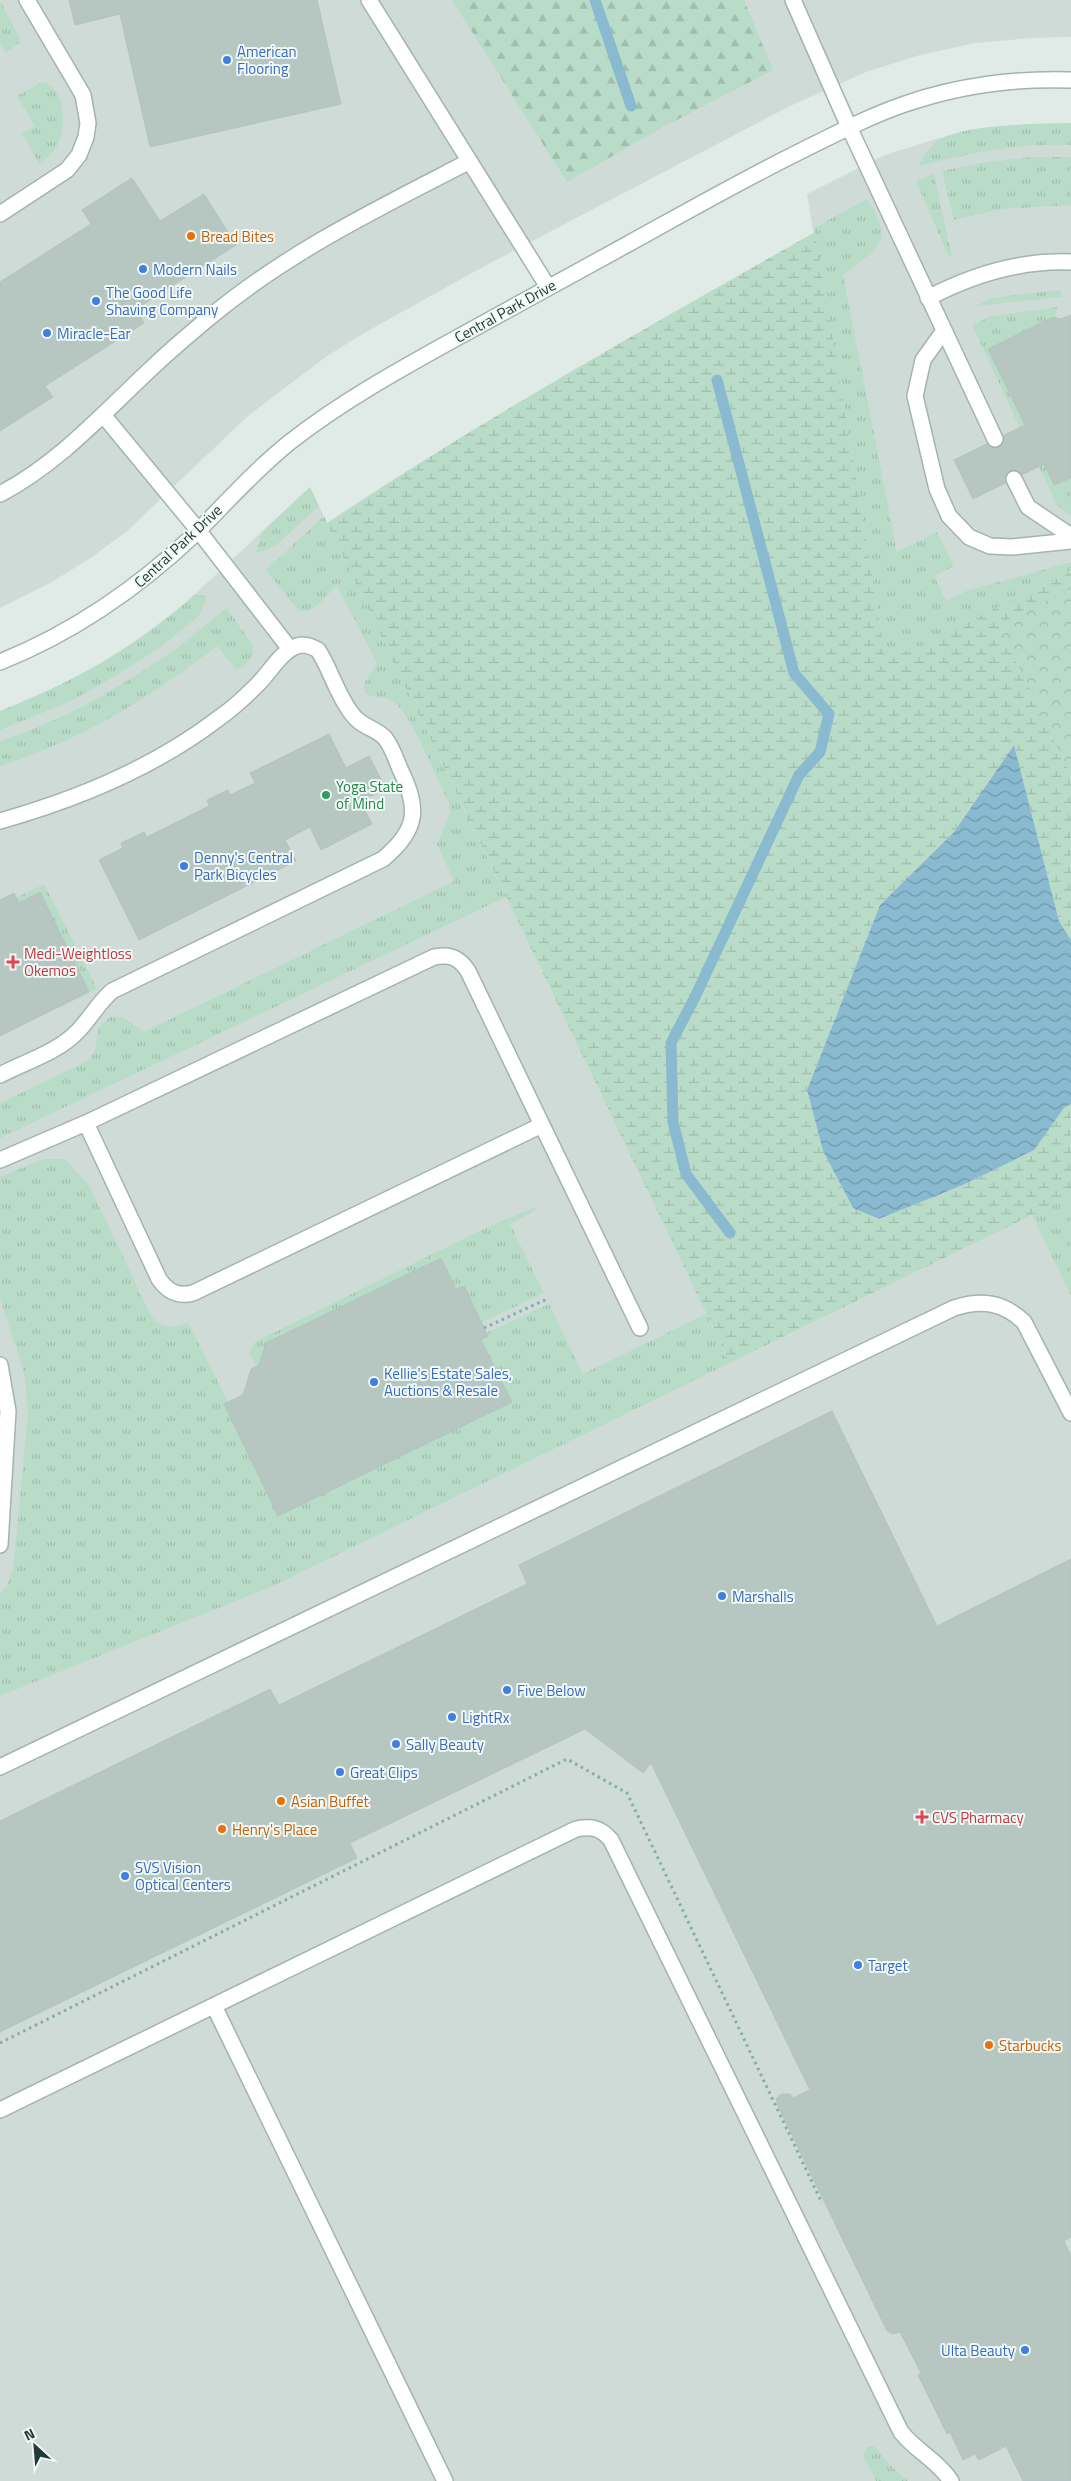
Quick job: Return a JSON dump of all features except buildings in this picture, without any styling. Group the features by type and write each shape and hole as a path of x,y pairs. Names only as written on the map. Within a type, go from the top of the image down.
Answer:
{"street":[{"path":"0,214 67,170 79,155 87,130 87,109 83,95 27,0"},
{"path":"369,0 468,162 548,287"},
{"path":"793,0 848,127 995,439"},
{"name":"Central Park Drive","path":"0,662 30,650 76,626 120,598 160,566 241,485 323,417 398,370 768,167 848,127 907,103 943,93 1018,81 1071,80"},
{"path":"0,494 55,458 104,416 156,364 212,316 266,275 322,238 468,162"},
{"path":"928,298 976,277 1015,266 1071,262"},
{"path":"944,332 923,360 915,396 937,489 949,516 969,536 990,546 1012,547 1071,541"},
{"path":"104,416 198,530 290,649"},
{"path":"1014,479 1028,507 1071,536"},
{"path":"0,821 83,794 162,757 221,718 257,685 290,649 304,645 318,650 349,712 358,722 386,740 412,795 411,822 406,834 396,848 383,859 112,991 68,1040 0,1075"},
{"path":"0,1160 86,1123 434,957 444,955 454,957 463,963 468,972 640,1328"},
{"path":"86,1123 159,1279 166,1288 185,1295 193,1293 542,1125"},
{"path":"0,1767 945,1312 969,1303 985,1302 1000,1306 1013,1312 1024,1322 1071,1413"},
{"path":"0,1365 8,1411 0,1546"},
{"path":"0,2110 576,1829 587,1827 598,1829 611,1840 901,2432 918,2450 938,2465 951,2481"},
{"path":"214,2006 445,2481"}],"path":[{"path":"484,1328 547,1298"},
{"path":"0,2043 567,1759 627,1792 823,2205"}],"shaded area":[{"path":"0,0 1071,0 1071,37 975,43 920,55 866,72 788,107 481,268 327,356 249,415 126,532 89,559 50,583 0,608"},
{"path":"1071,123 1071,572 886,662 807,194 885,155 936,139 982,129 1027,124"},
{"path":"310,487 730,1363 1071,1196 1071,2481 0,2481 0,711 42,694 91,670 137,640 181,607"}],"green space":[{"path":"452,0 744,0 773,70 667,125 567,182"},
{"path":"0,1 20,38 19,43 6,53 0,42"},
{"path":"42,82 50,85 60,99 63,127 58,144 40,165 22,134 35,126 17,96"},
{"path":"1071,123 1071,145 1013,147 919,166 925,153 932,145 944,137 957,133 989,127"},
{"path":"1032,157 1071,157 1071,205 1003,209 954,220 942,171 987,162"},
{"path":"934,174 952,257 948,255 918,186 917,180"},
{"path":"867,199 881,226 882,235 873,251 843,275 897,552 937,532 954,566 934,576 946,601 966,591 1071,562 1071,572 886,662 814,228"},
{"path":"815,232 886,661 1071,572 1071,940 1059,921 1014,745 954,832 880,905 807,1090 823,1151 853,1208 879,1219 963,1185 1033,1150 1064,1108 1071,1104 1071,1196 730,1363 327,523 446,446 629,338"},
{"path":"1060,290 1062,297 976,306 991,298"},
{"path":"1057,307 1055,318 988,349 1025,425 1020,428 972,325 992,316"},
{"path":"1044,464 1054,485 1071,478 1071,516 1057,505 1039,467"},
{"path":"310,487 319,506 274,547 256,553 262,532"},
{"path":"324,516 506,897 0,1138 0,1103 89,1060 96,1047 98,1028 110,1017 123,1017 144,1032 454,881 437,844 450,813 449,804 432,765 409,720 401,709 390,700 365,693 364,684 377,663 337,586 314,608 304,611 298,610 266,570"},
{"path":"1071,589 1071,776 998,624"},
{"path":"194,595 207,596 199,616 159,648 71,701 0,730 0,711 78,676 102,662 150,631"},
{"path":"227,608 253,646 253,654 244,667 236,669 217,646 166,683 114,716 58,744 0,766 0,741 65,715 107,693 175,650"},
{"path":"44,884 97,989 89,992 40,892 19,903 16,898"},
{"path":"44,1159 65,1159 89,1185 151,1316 163,1325 173,1327 188,1322 228,1402 224,1404 511,1402 481,1340 488,1336 486,1333 549,1304 583,1374 706,1314 730,1363 273,1586 0,1696 0,1594 7,1586 13,1570 28,1413 24,1373 0,1298 0,1177"},
{"path":"1071,1196 1071,1296 1032,1215"},
{"path":"538,1206 534,1211 510,1224 544,1293 481,1323 464,1286 456,1289 441,1258 266,1343 259,1365 256,1366 249,1353 255,1342 483,1229"},
{"path":"874,2446 890,2465 908,2481 876,2481 863,2456 867,2447"}],"water":[{"path":"1014,745 1059,921 1071,940 1071,1104 1064,1108 1034,1150 963,1185 879,1219 853,1208 823,1151 807,1090 880,905 954,832"}],"waterway":[{"path":"595,0 631,106"},
{"path":"717,380 794,673 829,714 820,752 799,775 695,997 671,1043 673,1122 686,1174 730,1233"}],"place":[{"name":"American Flooring","path":"227,60"},
{"name":"Bread Bites","path":"191,236"},
{"name":"Modern Nails","path":"143,269"},
{"name":"The Good Life Shaving Company","path":"96,301"},
{"name":"Miracle-Ear","path":"47,333"},
{"name":"Yoga State of Mind","path":"326,795"},
{"name":"Denny's Central Park Bicycles","path":"184,866"},
{"name":"Medi-Weightloss Okemos","path":"13,962"},
{"name":"Kellie's Estate Sales, Auctions & Resale","path":"374,1382"},
{"name":"Marshalls","path":"722,1596"},
{"name":"Five Below","path":"507,1690"},
{"name":"LightRx","path":"452,1717"},
{"name":"Sally Beauty","path":"396,1744"},
{"name":"Great Clips","path":"340,1772"},
{"name":"Asian Buffet","path":"281,1801"},
{"name":"CVS Pharmacy","path":"922,1817"},
{"name":"Henry's Place","path":"222,1829"},
{"name":"SVS Vision Optical Centers","path":"125,1876"},
{"name":"Target","path":"858,1965"},
{"name":"Starbucks","path":"989,2045"},
{"name":"Ulta Beauty","path":"1025,2350"}]}
